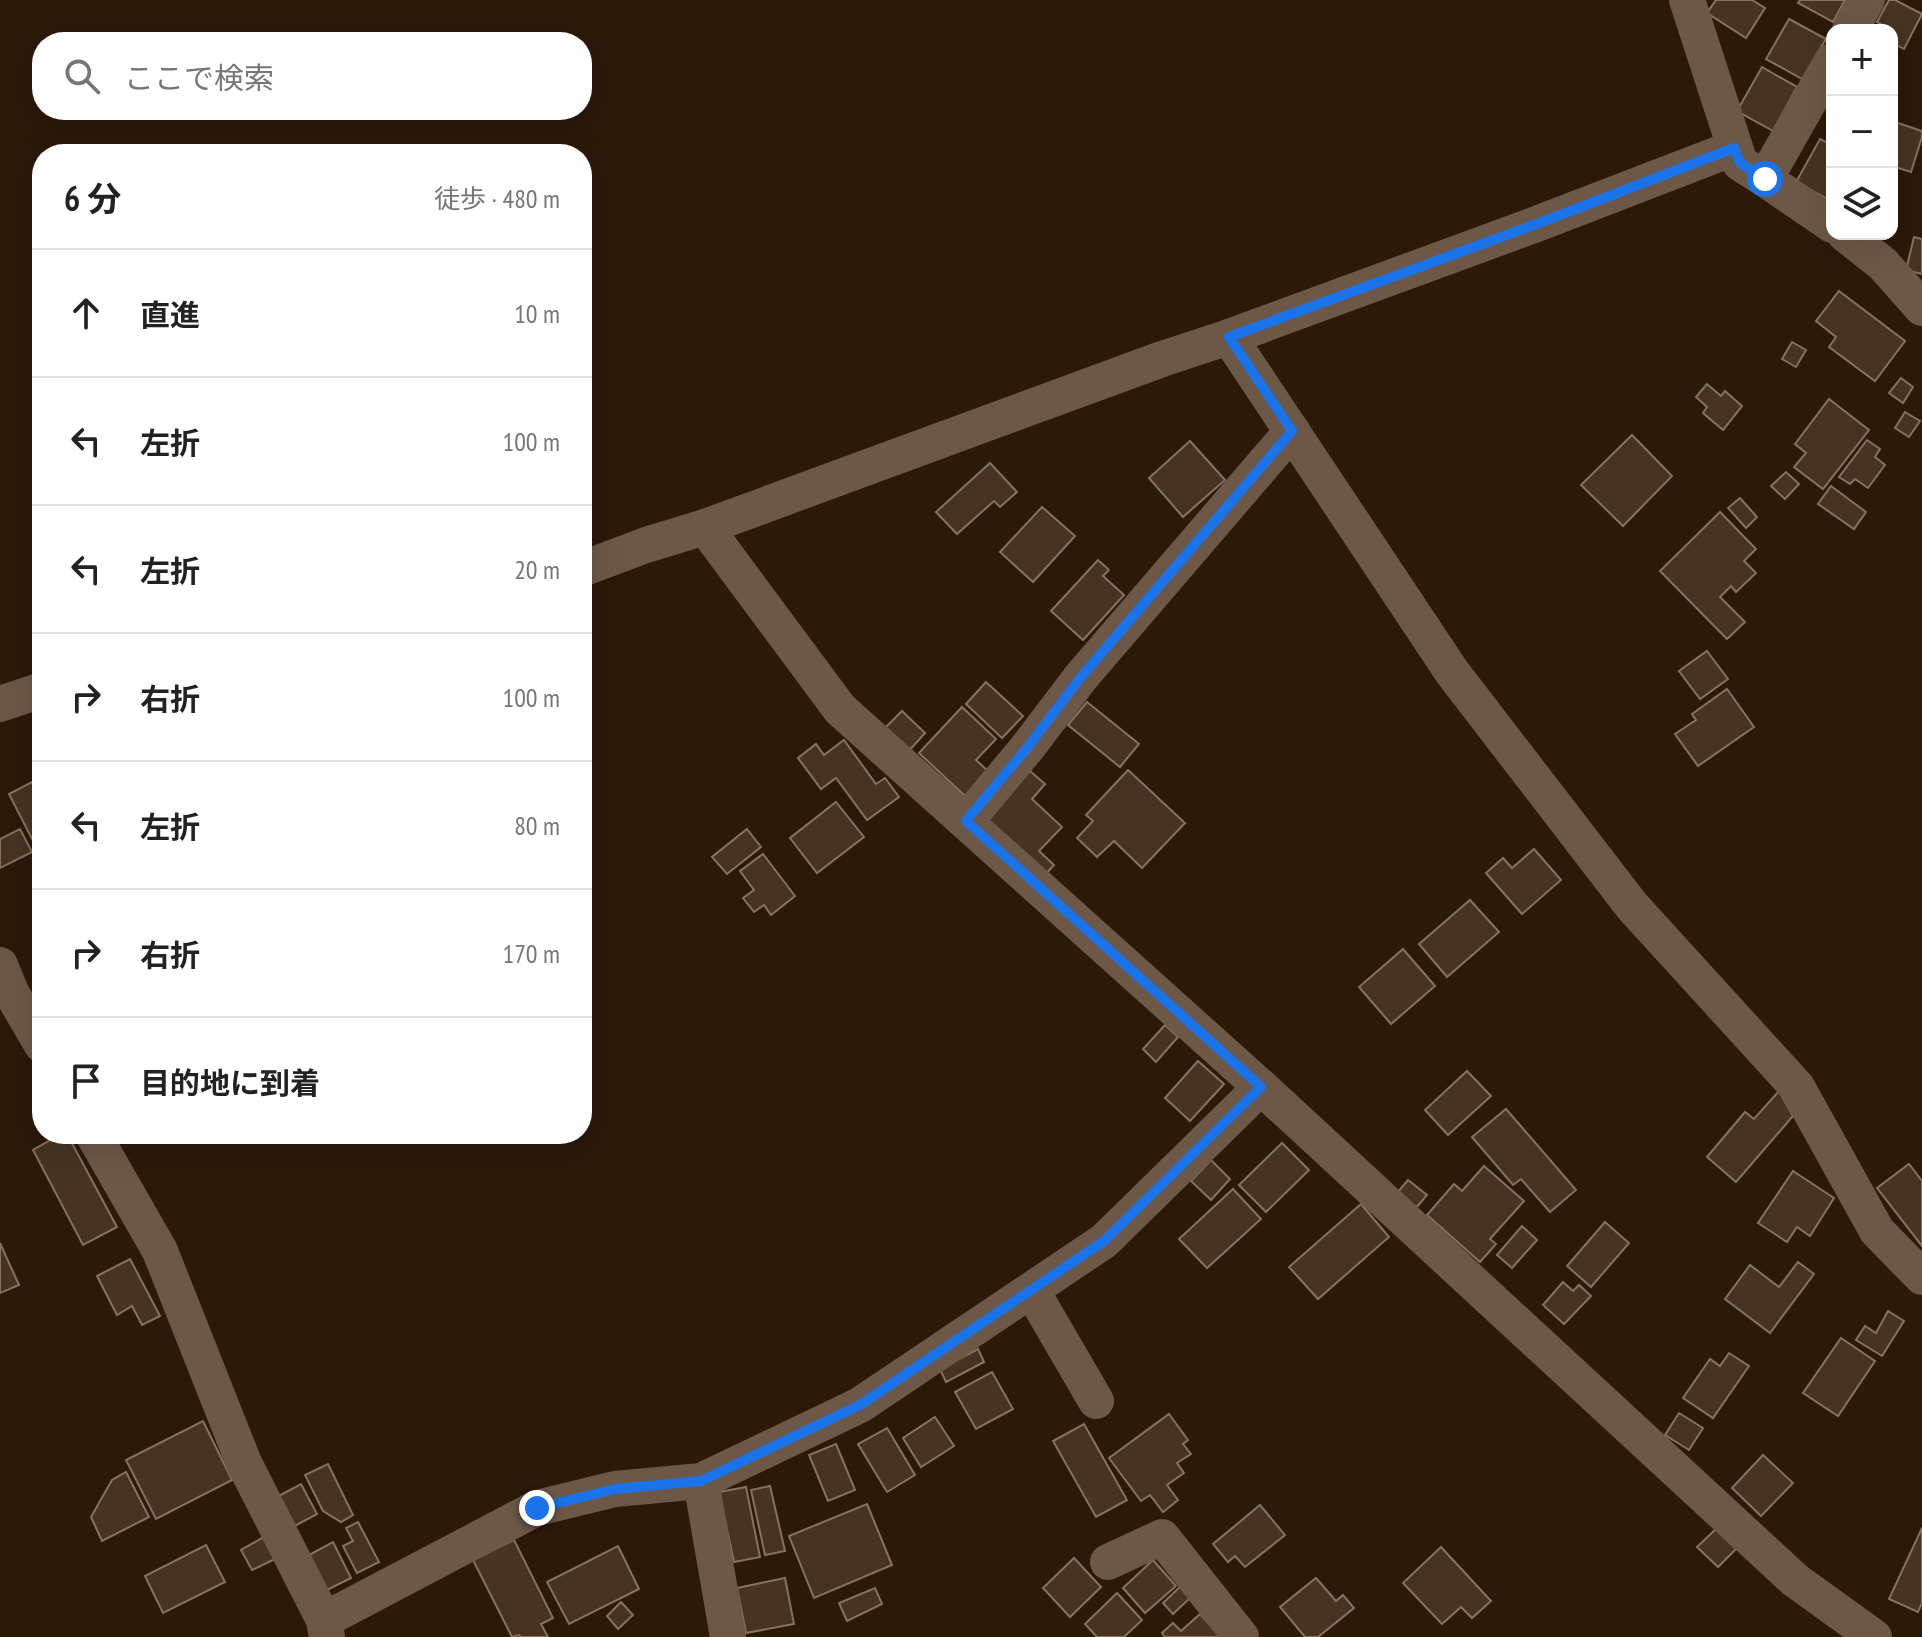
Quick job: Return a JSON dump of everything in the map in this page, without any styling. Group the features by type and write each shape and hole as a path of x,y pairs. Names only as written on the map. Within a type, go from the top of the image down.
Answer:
{"street":[{"path":"1687,0 1740,163 1826,221"},
{"path":"1853,24 1867,0"},
{"path":"1765,179 1826,72"},
{"path":"592,565 1229,337 1734,148"},
{"path":"1853,240 1883,264 1922,308"},
{"path":"1229,337 1452,672 1632,906 1797,1087 1877,1231 1922,1277"},
{"path":"966,821 1081,677 1292,431"},
{"path":"705,527 840,709 1261,1087 1795,1580 1874,1637"},
{"path":"0,704 32,693"},
{"path":"0,965 11,992 32,1028"},
{"path":"99,1144 160,1251 244,1463 326,1629 537,1508 615,1489 701,1481 860,1405 1104,1241 1261,1087"},
{"path":"1032,1291 1096,1401"},
{"path":"701,1481 728,1637"},
{"path":"1108,1562 1162,1537 1241,1637"}],"building":[{"path":"1716,0 1752,0 1765,8 1746,38 1707,13"},
{"path":"1800,0 1845,0 1833,22 1798,3"},
{"path":"1889,0 1922,14 1904,49 1898,46 1898,24 1877,22"},
{"path":"1789,19 1826,39 1802,79 1766,59"},
{"path":"1762,67 1797,87 1773,131 1737,111"},
{"path":"1898,123 1922,131 1911,172 1898,168"},
{"path":"1820,139 1826,142 1826,198 1796,182"},
{"path":"1914,237 1922,239 1922,274 1906,270"},
{"path":"1839,291 1905,341 1875,381 1829,347 1836,337 1816,321"},
{"path":"1792,342 1806,350 1796,367 1782,359"},
{"path":"1901,378 1913,387 1903,403 1889,393"},
{"path":"1707,384 1721,396 1725,391 1742,406 1723,430 1703,413 1707,407 1696,397"},
{"path":"1829,399 1869,430 1823,489 1794,467 1806,453 1795,444"},
{"path":"1905,412 1920,421 1909,437 1895,428"},
{"path":"1632,435 1672,476 1623,526 1581,485"},
{"path":"1867,440 1880,449 1875,457 1885,465 1868,488 1855,479 1850,484 1839,477"},
{"path":"1190,441 1225,480 1183,517 1149,478"},
{"path":"990,463 1017,492 1000,507 994,501 957,534 936,512"},
{"path":"1786,472 1799,484 1785,499 1771,486"},
{"path":"1831,486 1866,512 1854,529 1818,504"},
{"path":"1740,498 1757,517 1746,528 1728,508"},
{"path":"1042,507 1075,536 1033,582 1000,552"},
{"path":"1720,512 1756,549 1744,561 1756,573 1736,592 1731,586 1720,597 1745,622 1727,639 1660,571"},
{"path":"1098,560 1109,570 1103,576 1124,595 1083,640 1051,611"},
{"path":"1707,651 1728,679 1700,699 1679,671"},
{"path":"986,682 1023,716 1002,738 966,704"},
{"path":"1727,689 1754,727 1698,766 1675,734 1696,720 1692,714"},
{"path":"1087,702 1139,744 1120,767 1068,725"},
{"path":"962,707 996,739 976,760 988,771 965,796 919,753"},
{"path":"902,711 925,733 907,753 883,730"},
{"path":"844,740 876,784 885,778 899,797 867,820 836,778 821,789 798,758 816,744 824,755"},
{"path":"1128,770 1185,823 1142,868 1114,841 1097,857 1077,838 1093,821 1086,815"},
{"path":"1030,771 1045,784 1032,799 1062,827 1039,851 1054,865 1043,877 983,822"},
{"path":"32,782 32,839 9,794"},
{"path":"836,802 864,837 817,873 790,838"},
{"path":"20,829 32,852 0,868 0,839"},
{"path":"747,829 761,847 727,874 712,857"},
{"path":"1534,849 1561,880 1522,914 1486,873 1503,858 1512,868"},
{"path":"763,854 795,896 771,915 764,905 754,912 743,898 754,890 740,871"},
{"path":"1470,900 1499,932 1447,977 1419,944"},
{"path":"1403,949 1435,986 1391,1024 1359,987"},
{"path":"1165,1025 1178,1037 1156,1062 1143,1049"},
{"path":"1198,1061 1224,1084 1190,1121 1165,1098"},
{"path":"1467,1071 1491,1096 1448,1135 1425,1110"},
{"path":"1779,1091 1793,1116 1736,1182 1707,1157 1745,1112 1754,1119"},
{"path":"1506,1109 1576,1190 1550,1212 1521,1179 1513,1185 1472,1137"},
{"path":"1282,1143 1309,1170 1266,1212 1239,1185"},
{"path":"44,1144 72,1144 117,1227 83,1245 33,1150"},
{"path":"1211,1160 1230,1179 1211,1200 1191,1181"},
{"path":"1909,1164 1922,1181 1922,1246 1877,1188"},
{"path":"1484,1166 1524,1201 1490,1239 1496,1244 1480,1262 1427,1215 1454,1184 1462,1191"},
{"path":"1793,1171 1834,1198 1810,1236 1797,1227 1787,1242 1758,1223"},
{"path":"1408,1180 1427,1195 1416,1208 1397,1193"},
{"path":"1233,1189 1261,1219 1207,1268 1179,1239"},
{"path":"1361,1204 1389,1237 1318,1299 1289,1267"},
{"path":"1605,1222 1629,1243 1591,1287 1567,1266"},
{"path":"1522,1226 1537,1240 1512,1268 1497,1255"},
{"path":"0,1243 19,1285 0,1293"},
{"path":"130,1259 160,1316 142,1325 132,1306 117,1315 97,1276"},
{"path":"1798,1262 1814,1274 1770,1333 1725,1299 1750,1265 1779,1287"},
{"path":"1563,1282 1573,1291 1579,1285 1591,1296 1564,1324 1543,1305"},
{"path":"1888,1311 1904,1321 1882,1356 1856,1340 1865,1326 1876,1333"},
{"path":"1841,1338 1875,1361 1838,1416 1803,1393"},
{"path":"978,1349 984,1362 946,1382 940,1369"},
{"path":"1729,1353 1749,1366 1713,1418 1683,1398 1710,1359 1720,1366"},
{"path":"992,1372 1013,1409 976,1429 955,1392"},
{"path":"1679,1413 1703,1428 1689,1450 1665,1435"},
{"path":"1169,1414 1188,1440 1183,1444 1191,1454 1177,1463 1184,1473 1167,1485 1178,1500 1163,1512 1150,1495 1141,1501 1109,1458"},
{"path":"935,1417 954,1446 921,1467 903,1438"},
{"path":"203,1421 232,1480 156,1519 126,1460"},
{"path":"1084,1424 1127,1500 1096,1517 1053,1441"},
{"path":"887,1428 915,1475 887,1492 858,1444"},
{"path":"836,1444 855,1490 828,1501 809,1455"},
{"path":"1763,1455 1793,1483 1761,1516 1732,1488"},
{"path":"328,1464 353,1515 341,1522 323,1511 305,1475"},
{"path":"126,1472 149,1517 102,1541 91,1517 112,1480"},
{"path":"301,1484 317,1514 291,1528 275,1498"},
{"path":"770,1486 785,1551 765,1555 751,1490"},
{"path":"746,1487 760,1557 734,1562 719,1492"},
{"path":"867,1504 892,1565 814,1598 789,1536"},
{"path":"1260,1505 1285,1535 1245,1567 1235,1556 1228,1562 1213,1544"},
{"path":"358,1522 379,1562 357,1573 343,1546 353,1541 346,1528"},
{"path":"1922,1528 1922,1603 1918,1612 1889,1599"},
{"path":"1716,1529 1736,1549 1718,1567 1697,1547"},
{"path":"264,1537 275,1559 252,1570 241,1550"},
{"path":"514,1540 553,1618 541,1624 548,1637 512,1637 473,1560"},
{"path":"333,1542 351,1578 327,1590 309,1555"},
{"path":"206,1545 225,1582 163,1613 145,1576"},
{"path":"618,1546 639,1589 569,1624 547,1582"},
{"path":"1441,1547 1491,1601 1472,1618 1461,1607 1442,1624 1403,1583"},
{"path":"1074,1558 1101,1587 1070,1617 1043,1588"},
{"path":"1153,1560 1176,1586 1145,1613 1123,1588"},
{"path":"785,1578 794,1624 746,1633 737,1588"},
{"path":"1316,1578 1336,1601 1343,1595 1354,1608 1318,1637 1305,1637 1280,1607"},
{"path":"1182,1585 1192,1596 1173,1614 1163,1603"},
{"path":"875,1588 882,1604 847,1621 839,1603"},
{"path":"1117,1593 1142,1620 1124,1637 1097,1637 1085,1624"},
{"path":"621,1602 633,1615 618,1629 607,1616"},
{"path":"1200,1614 1221,1637 1165,1637 1162,1633 1173,1623 1181,1631"}],"route":[{"path":"537,1508 615,1489 701,1481 860,1405 1104,1241 1261,1087 966,821 1081,677 1292,431 1229,337 1734,148 1740,163 1765,179"}]}
